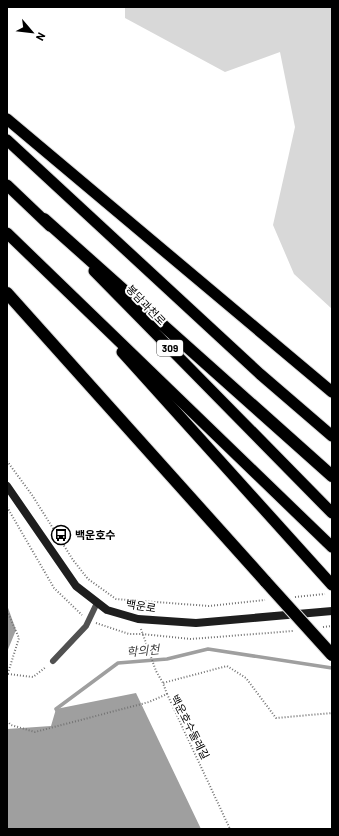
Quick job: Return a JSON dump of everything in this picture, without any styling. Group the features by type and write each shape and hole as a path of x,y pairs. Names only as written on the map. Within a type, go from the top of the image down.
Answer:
{"highway":[{"path":"7,119 332,392"},
{"path":"7,140 260,374 332,436"},
{"name":"봉담과천로","path":"7,185 44,219 332,513"},
{"path":"44,219 332,476"},
{"name":"309","path":"7,233 332,547"},
{"path":"56,279 332,585"},
{"path":"7,293 332,655"}],"main road":[{"name":"백운로","path":"7,486 76,586 107,610 138,619 196,624 332,611"}],"lane":[{"path":"53,662 86,626 97,603"}],"path":[{"path":"7,462 32,495 88,579 116,599 209,606 271,599"},
{"path":"7,507 54,588 89,620 129,634 191,639 296,631"},
{"path":"294,597 332,593"},
{"path":"7,611 19,638 7,675 33,678 53,662"},
{"path":"317,628 332,626"},
{"path":"142,634 156,670 163,683 166,694"},
{"path":"163,683 227,666 246,678 276,718 332,713"},
{"name":"백운호수둘레길","path":"7,721 11,725 35,732 149,702 166,694 230,829"}],"shaded area":[{"path":"125,7 332,7 332,309 294,274 273,225 295,127 280,52 225,72 125,18"},
{"path":"7,605 16,630 7,652"},
{"path":"136,693 201,829 7,829 7,729 51,726 56,709"}],"waterway":[{"name":"학의천","path":"58,712 56,709 118,663 167,659 208,649 332,668"}],"place":[{"name":"백운호수","path":"61,535"}]}
